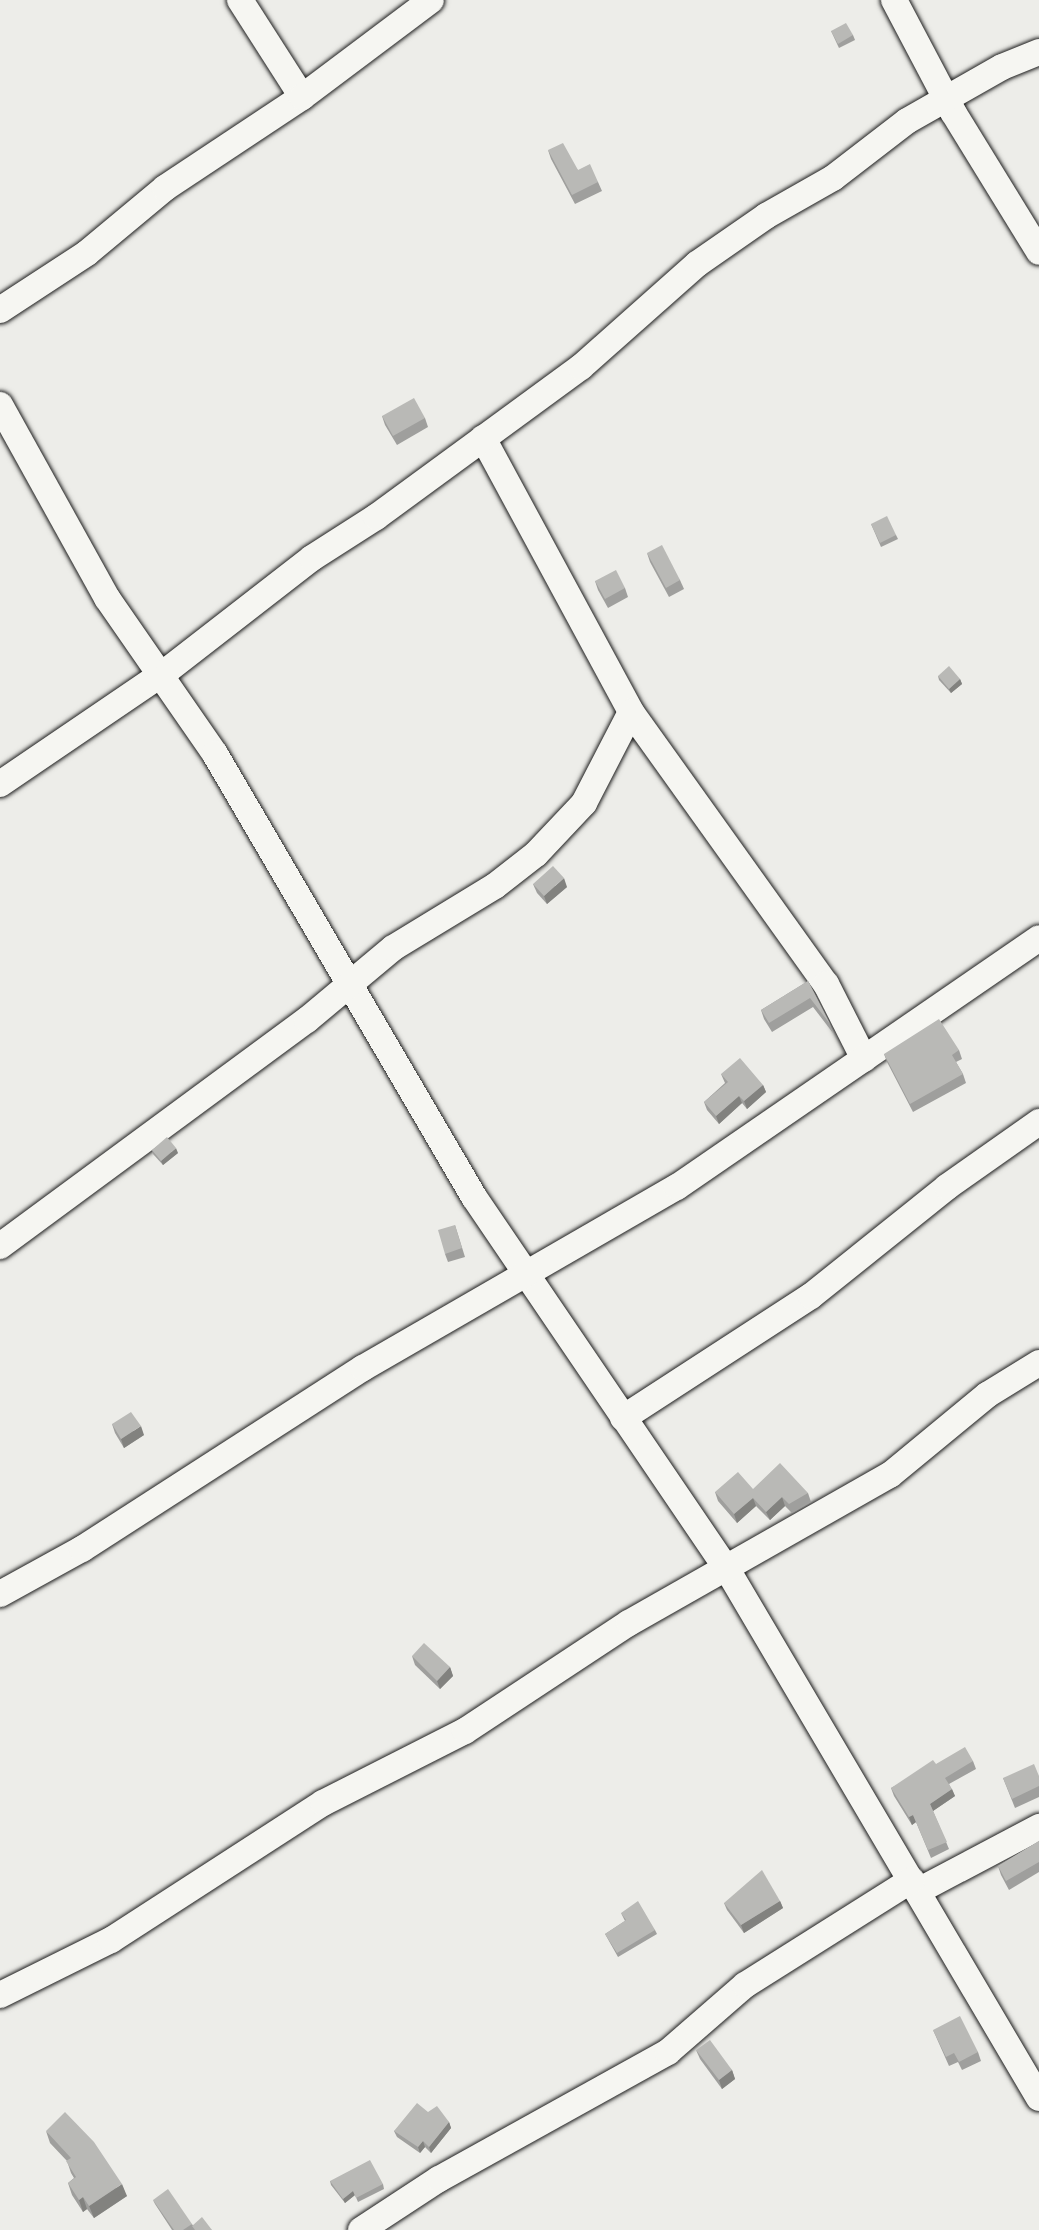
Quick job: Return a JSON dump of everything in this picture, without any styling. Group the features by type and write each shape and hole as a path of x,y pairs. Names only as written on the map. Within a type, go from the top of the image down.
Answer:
{"street":[{"path":"240,0 302,97"},
{"path":"0,310 115,232 165,188 302,97 431,0"},
{"path":"894,0 947,97 1039,252"},
{"path":"0,785 160,676 312,558 581,367 697,264 766,216 834,178 879,140 947,97 1039,52"},
{"path":"0,405 107,598 215,754 474,1198 727,1569 1039,2098"},
{"path":"483,438 631,712 826,984 864,1059"},
{"path":"0,1246 307,1020 393,948 495,886 536,854 584,803 631,712"},
{"path":"0,1594 82,1549 363,1368 527,1276 677,1187 1039,938"},
{"path":"623,1418 811,1296 947,1187 1039,1122"},
{"path":"0,1995 111,1940 323,1802 465,1731 559,1665 890,1475 986,1395 1039,1363"},
{"path":"361,2230 439,2179 668,2052 745,1985 915,1886 1039,1827"}],"building":[{"path":"846,23 853,35 838,44 831,31"},
{"path":"563,143 578,170 590,164 598,182 572,195 548,150"},
{"path":"414,398 425,418 393,436 382,416"},
{"path":"887,516 896,535 880,543 871,524"},
{"path":"662,545 680,580 666,588 647,553"},
{"path":"616,570 625,588 605,599 595,581"},
{"path":"949,666 960,679 949,689 938,676"},
{"path":"553,866 564,878 544,896 533,884"},
{"path":"808,981 830,1024 810,998 769,1023 761,1010"},
{"path":"939,1019 959,1050 952,1055 963,1074 910,1104 884,1054"},
{"path":"740,1058 763,1085 744,1101 739,1096 716,1116 704,1102 728,1082 721,1074"},
{"path":"167,1137 176,1148 161,1161 152,1150"},
{"path":"455,1225 462,1248 445,1254 438,1230"},
{"path":"131,1412 141,1426 121,1439 112,1424"},
{"path":"780,1463 808,1493 789,1504 782,1497 766,1512 753,1498 734,1514 715,1492 738,1472 753,1489"},
{"path":"424,1643 450,1667 437,1681 412,1656"},
{"path":"965,1747 973,1761 945,1778 952,1789 930,1804 947,1842 928,1850 913,1815 909,1817 891,1788 933,1760 936,1764"},
{"path":"1034,1764 1039,1776 1039,1786 1012,1799 1003,1778"},
{"path":"1039,1841 1039,1862 1006,1881 998,1866"},
{"path":"762,1870 780,1901 741,1925 724,1903"},
{"path":"638,1901 655,1930 617,1953 605,1934 626,1920 621,1913"},
{"path":"960,2016 978,2052 959,2062 954,2053 946,2057 933,2030"},
{"path":"710,2040 732,2070 719,2080 696,2050"},
{"path":"417,2103 428,2112 437,2106 449,2122 429,2147 423,2141 418,2147 394,2131"},
{"path":"65,2112 94,2142 122,2184 89,2206 83,2197 79,2200 68,2183 76,2177 66,2161 71,2158 46,2131"},
{"path":"370,2160 383,2184 356,2198 353,2191 343,2199 330,2181"},
{"path":"168,2189 192,2224 183,2230 174,2230 153,2200"},
{"path":"202,2217 212,2230 195,2230 192,2226"}]}
